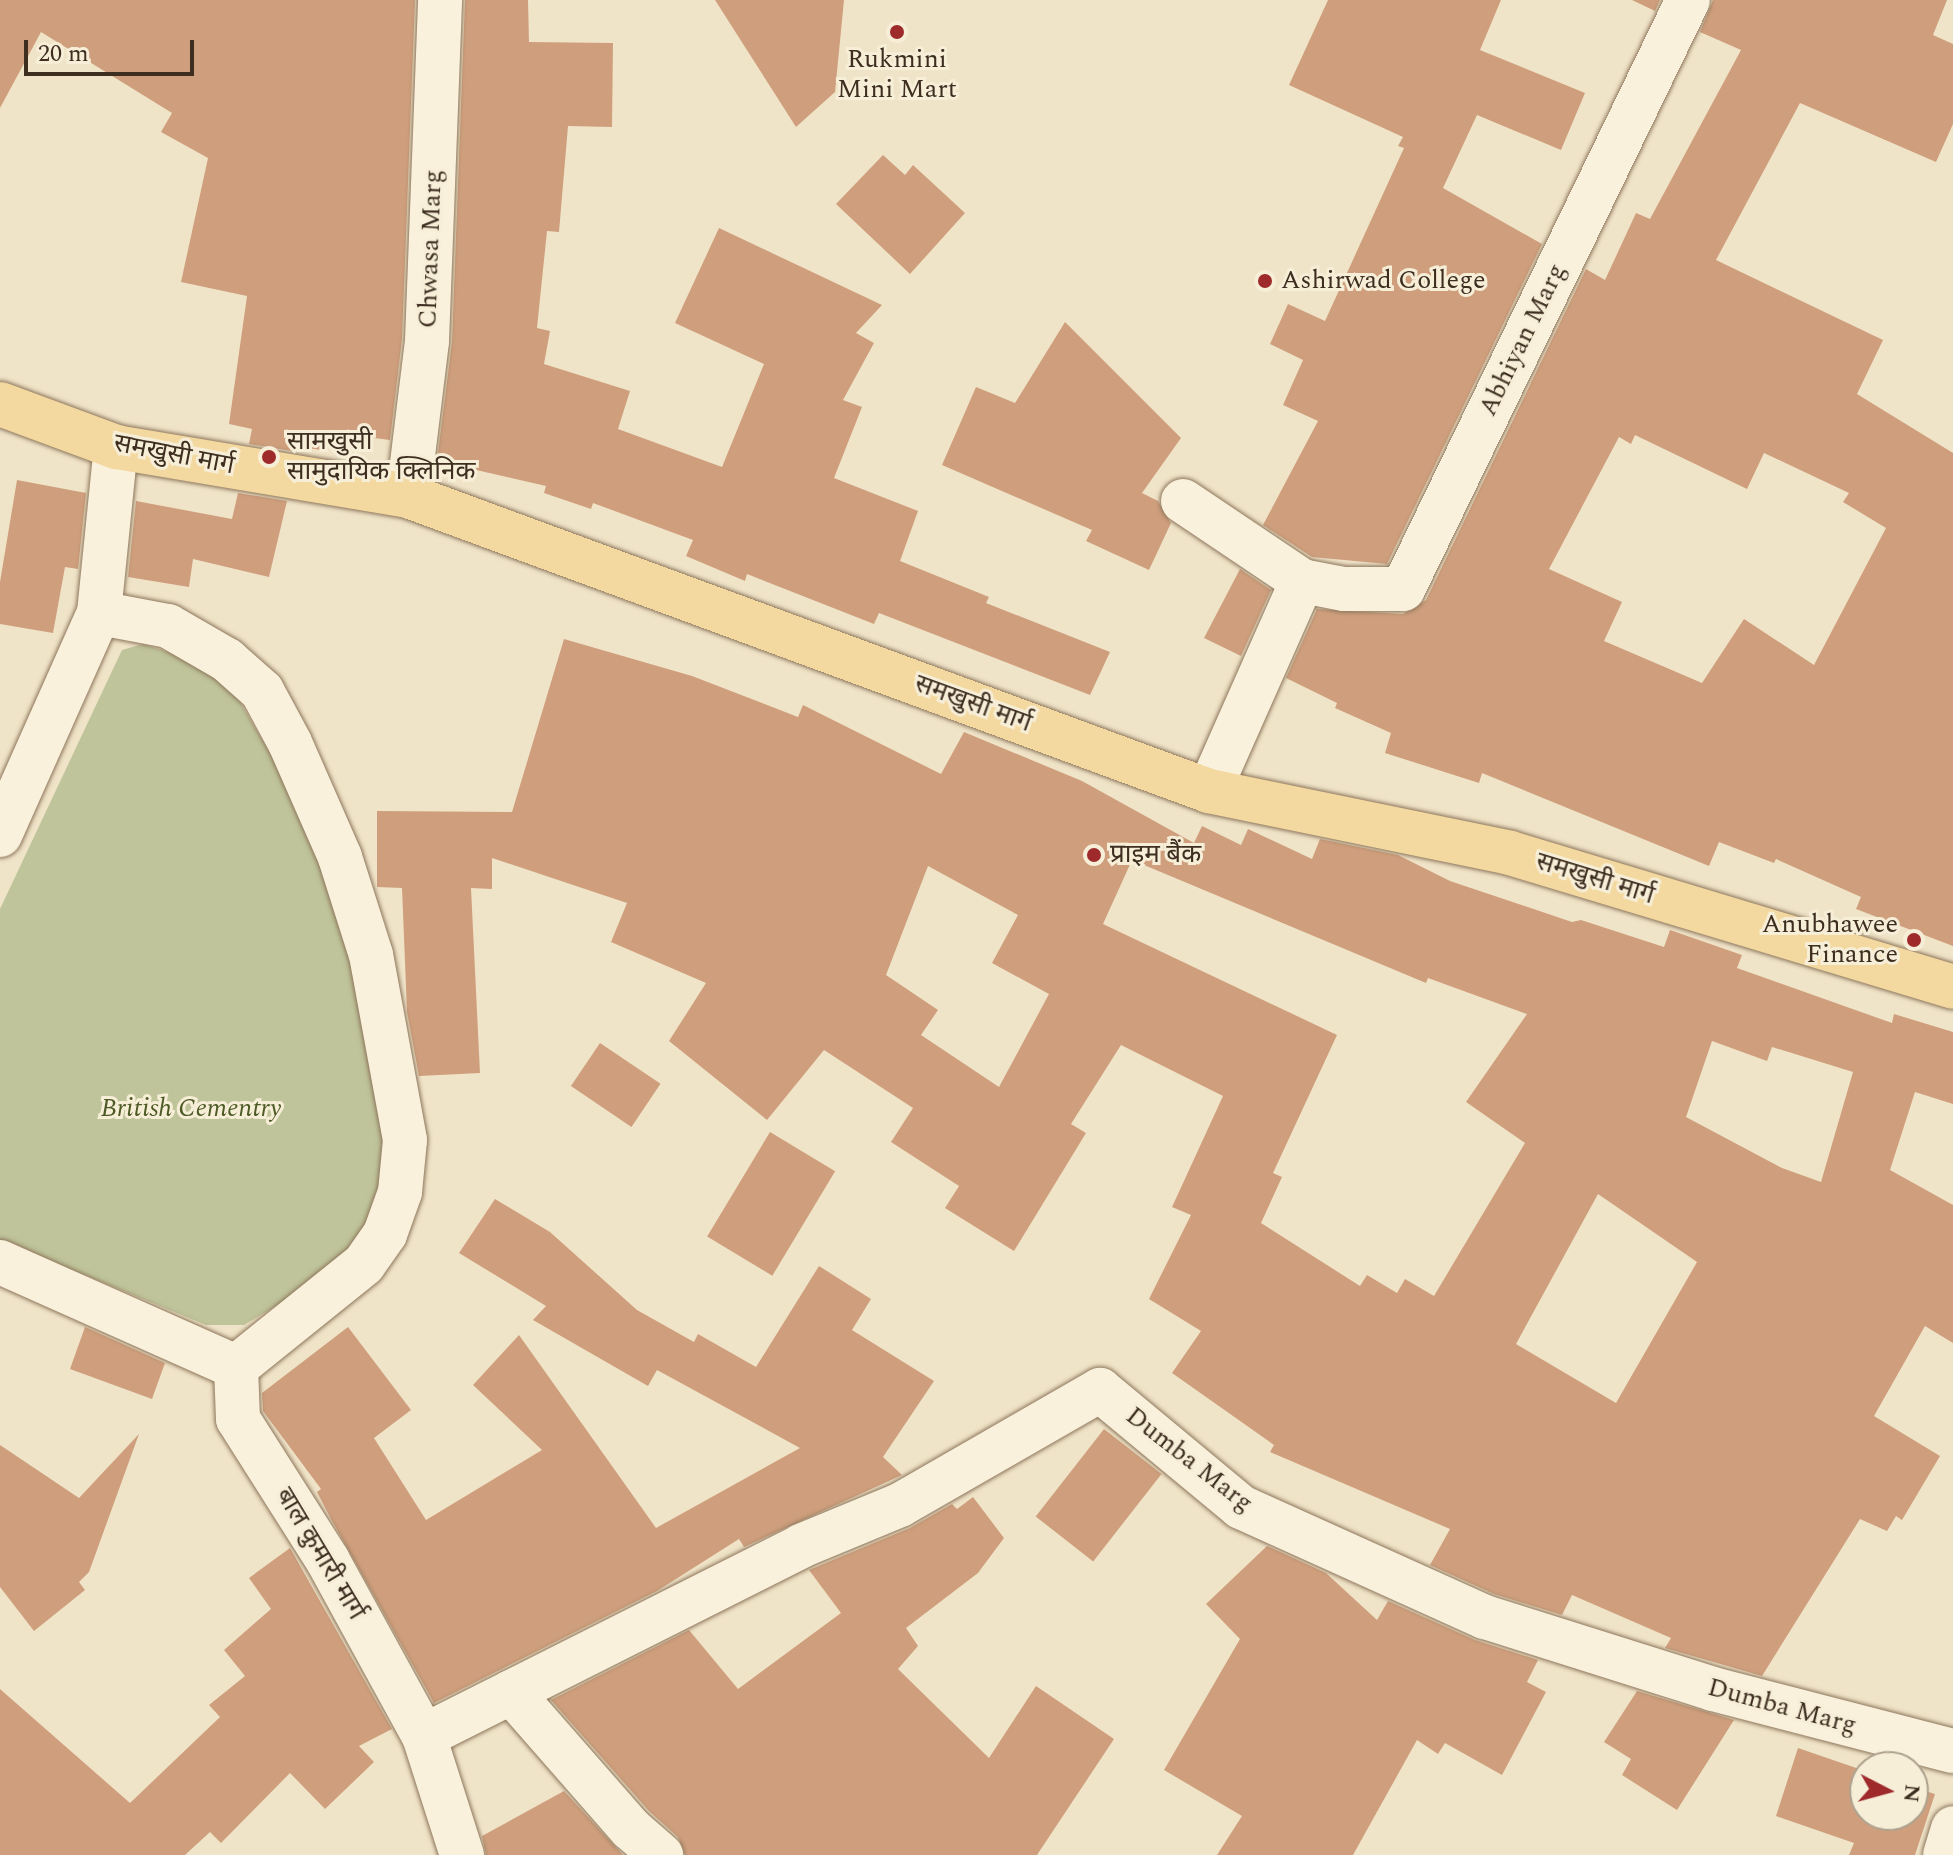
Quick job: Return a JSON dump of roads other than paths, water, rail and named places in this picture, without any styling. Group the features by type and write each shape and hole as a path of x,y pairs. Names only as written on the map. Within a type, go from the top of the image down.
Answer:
{"main road":[{"name":"समखुसी मार्ग","path":"0,404 116,447 408,496 1209,791 1510,853 1953,987"}],"street":[{"name":"Chwasa Marg","path":"408,496 427,341 440,0"},
{"name":"Abhiyan Marg","path":"1183,501 1302,581 1344,589 1403,589 1688,0"},
{"path":"0,835 99,613 116,447"},
{"path":"1209,791 1302,581"},
{"path":"0,1262 236,1367 342,1285 385,1234 400,1192 405,1140 394,1063 371,955 340,857 262,691 227,660 168,626 99,613"},
{"name":"बाल कुमारी मार्ग","path":"236,1367 238,1419 328,1561 424,1736 462,1855"},
{"name":"Dumba Marg","path":"511,1692 801,1546 900,1505 1100,1390 1241,1507 1485,1617 1713,1689 1953,1751"},
{"path":"424,1736 511,1692 631,1829 661,1855"},
{"path":"1945,1855 1953,1828"}],"place":[{"name":"Rukmini Mini Mart","path":"897,32"},
{"name":"Ashirwad College","path":"1265,281"},
{"name":"सामखुसी सामुदायिक क्लिनिक","path":"269,457"},
{"name":"प्राइम बैंक","path":"1094,855"},
{"name":"Anubhawee Finance","path":"1914,940"}],"park label":[{"name":"British Cementry","path":"191,1109"}]}
